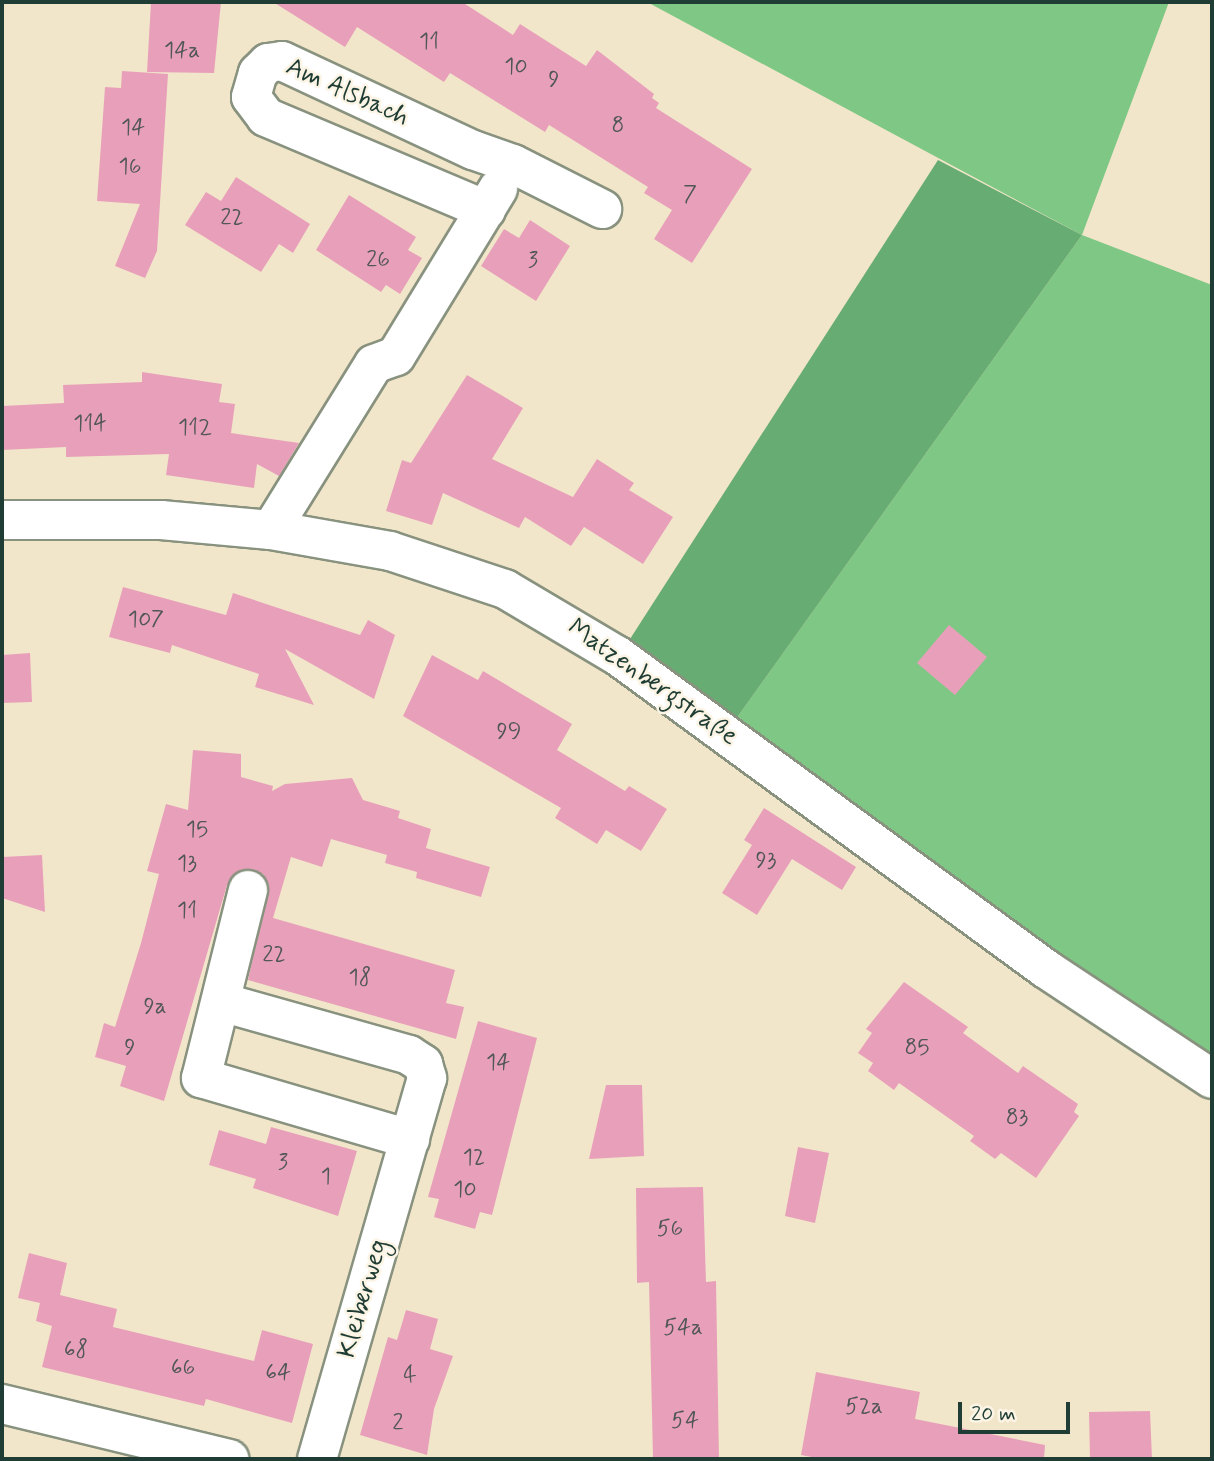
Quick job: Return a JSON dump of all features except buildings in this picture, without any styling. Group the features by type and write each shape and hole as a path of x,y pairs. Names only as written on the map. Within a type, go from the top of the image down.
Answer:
{"street":[{"name":"Am Alsbach","path":"486,210 266,117 251,97 258,73 268,63 282,61 473,150 513,164 603,209"},
{"path":"271,530 374,364 396,356 513,164"},
{"name":"Matzenbergstraße","path":"2,520 161,520 271,530 390,551 505,589 562,621 725,733 1046,969 1212,1079"},
{"path":"248,890 201,1078 410,1139"},
{"name":"Kleiberweg","path":"221,1002 392,1050 423,1064 425,1093 317,1459"},
{"path":"2,1404 229,1459"}],"green space":[{"path":"647,2 1169,2 1082,235"},
{"path":"938,160 1082,235 736,719 630,639"},
{"path":"1082,235 1212,285 1212,1056 1058,956 736,719"}]}
